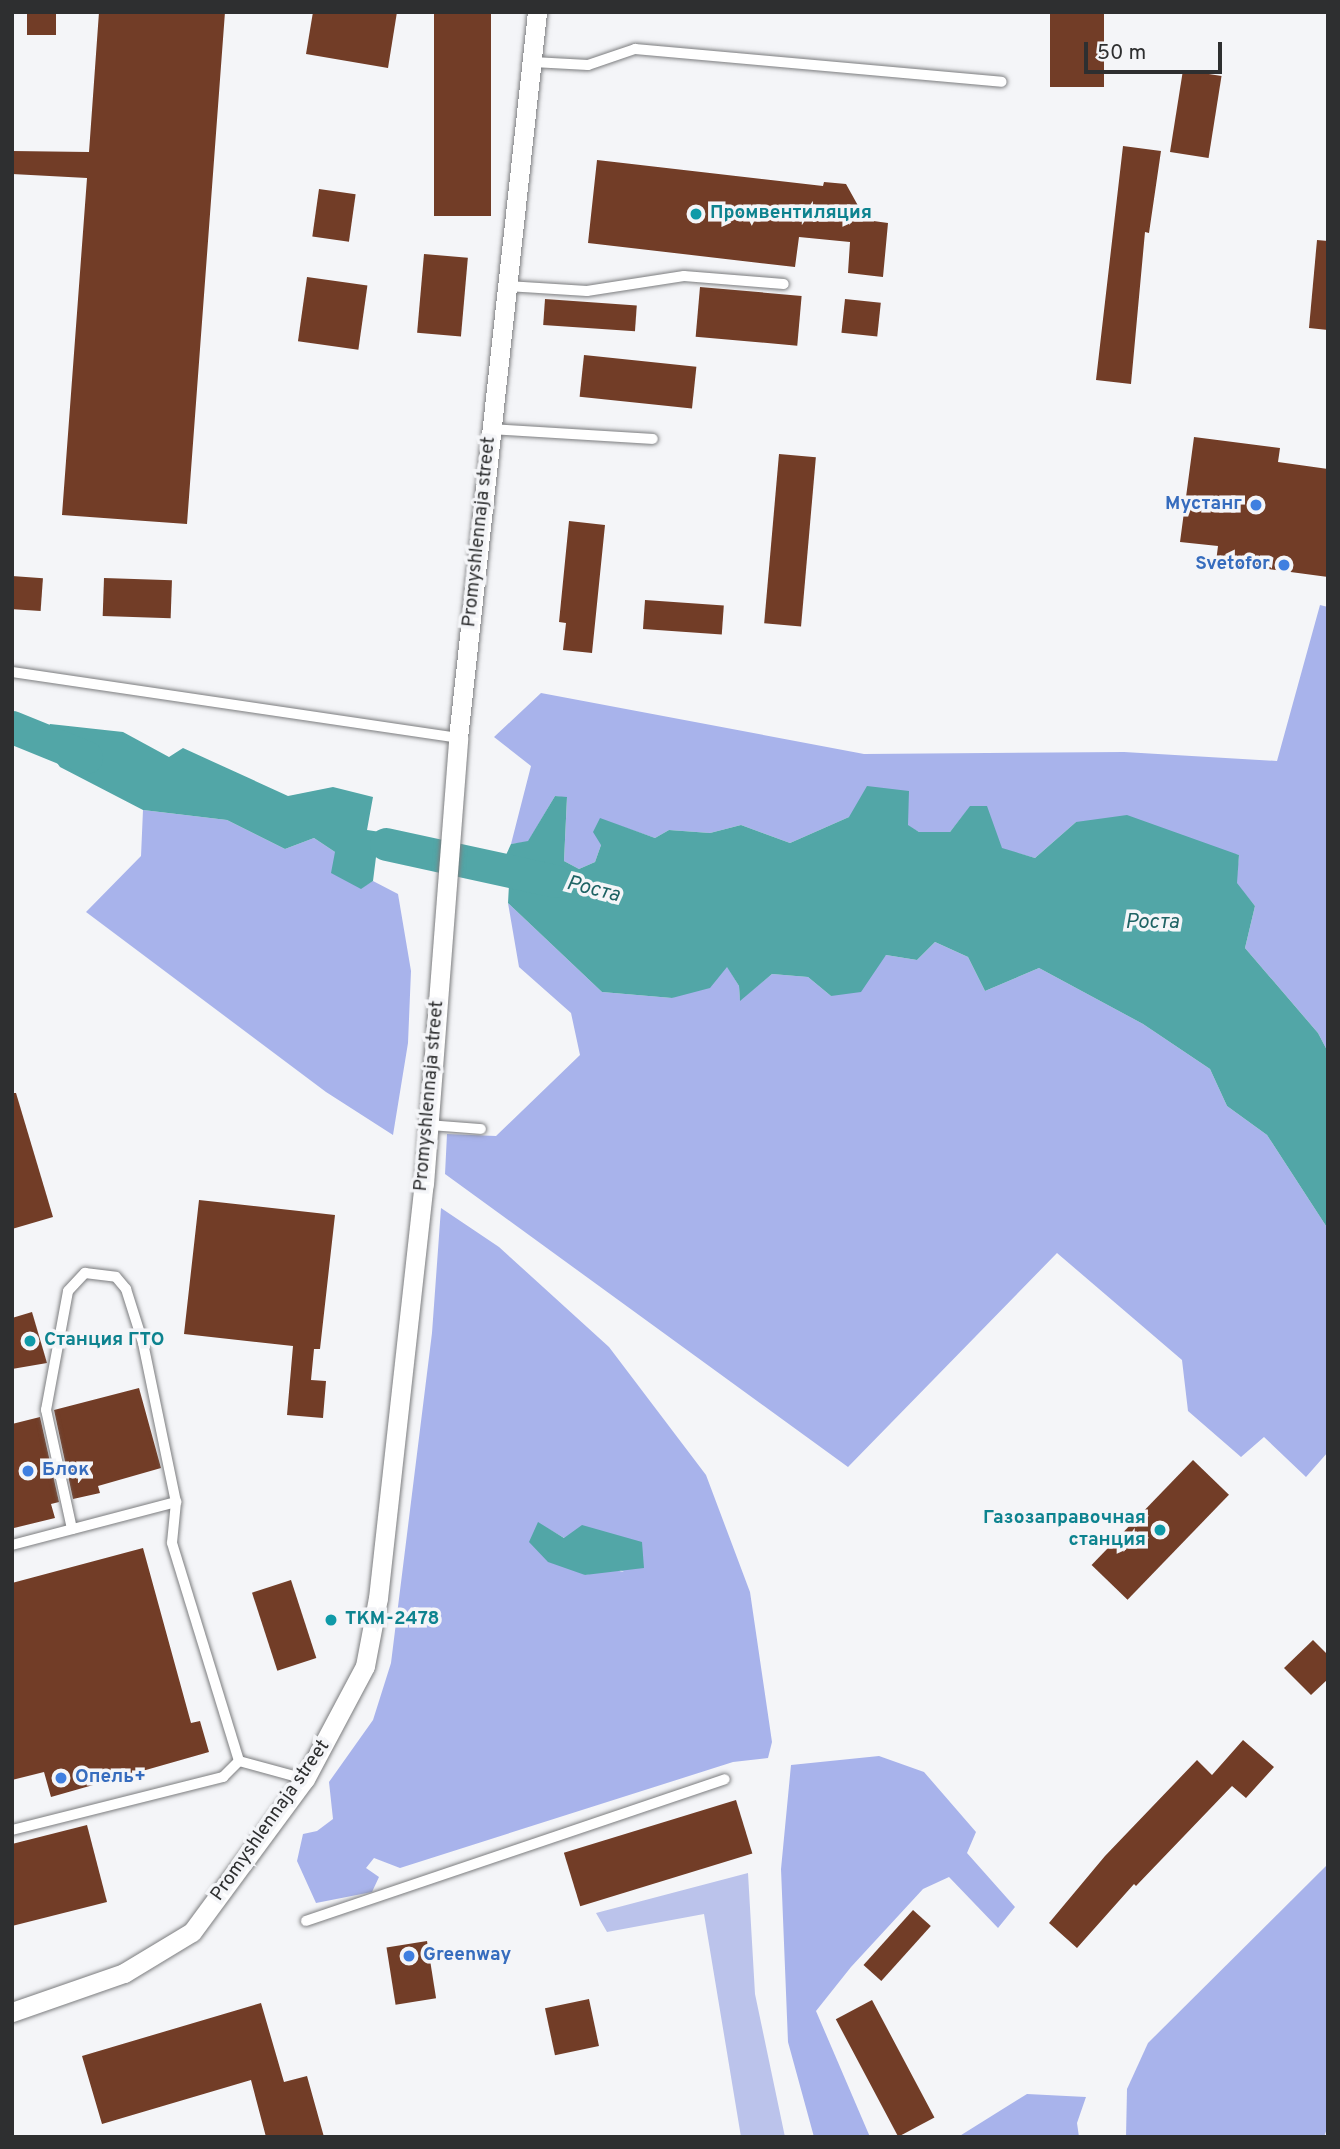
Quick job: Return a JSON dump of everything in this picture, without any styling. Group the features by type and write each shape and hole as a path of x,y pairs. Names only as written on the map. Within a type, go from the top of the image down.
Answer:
{"street":[{"name":"Promyshlennaja street","path":"12,2012 124,1973 192,1932 305,1779 365,1666 371,1639 429,1125 458,738 537,12"}],"lane":[{"path":"533,62 588,65 635,49 1002,82"},
{"path":"508,286 587,291 684,276 784,284"},
{"path":"491,429 653,439"},
{"path":"12,672 458,738"},
{"path":"429,1125 481,1129"},
{"path":"72,1529 46,1410 68,1291 85,1273 116,1277 126,1289 143,1343 176,1502 172,1543 239,1761"},
{"path":"12,1545 176,1502"},
{"path":"239,1761 305,1779"},
{"path":"12,1830 223,1777 239,1761"},
{"path":"306,1922 725,1779"}],"shaded area":[{"path":"1320,605 1328,607 1328,1052 1318,1033 1245,948 1255,906 1236,883 1239,855 1076,822 1035,858 1002,849 970,807 950,832 919,832 908,826 849,817 790,843 741,825 710,833 669,830 655,838 600,819 601,845 595,862 579,869 564,861 567,798 555,796 528,842 511,844 531,766 494,737 541,693 864,754 1124,752 1277,761"},
{"path":"143,810 227,820 285,849 314,838 335,852 361,888 373,881 398,894 411,971 408,1043 393,1135 326,1092 86,912 141,856"},
{"path":"508,903 602,992 672,998 727,966 739,986 740,1000 772,974 808,977 831,996 886,955 917,960 935,942 968,957 985,991 1039,968 1143,1024 1210,1069 1227,1106 1267,1135 1328,1229 1328,1452 1306,1477 1264,1437 1241,1457 1188,1411 1182,1360 1057,1253 848,1467 445,1174 447,1134 496,1136 580,1055 571,1013 519,967"},
{"path":"441,1208 499,1247 609,1347 706,1475 750,1592 772,1742 768,1758 733,1762 400,1868 374,1858 366,1868 379,1877 372,1892 316,1903 297,1861 303,1834 317,1831 333,1819 329,1782 373,1720 391,1663 432,1333","holes":["538,1523 624,1572 610,1569 585,1575"]},
{"path":"879,1756 924,1772 976,1832 967,1853 1015,1907 998,1928 949,1877 923,1889 851,1967 816,2011 870,2137 814,2137 788,2042 781,1869 791,1765"},
{"path":"1328,1864 1328,2126 1324,2137 1126,2137 1127,2089 1148,2043"},
{"path":"748,1873 755,1994 785,2137 741,2137 704,1914 607,1932 596,1913"},
{"path":"1027,2094 1086,2097 1077,2123 1079,2137 958,2137"}],"water":[{"path":"50,724 123,732 169,757 183,748 288,796 333,787 373,797 367,830 394,834 431,848 428,858 376,857 373,881 361,889 331,873 335,852 314,838 285,849 227,820 143,810 60,767 42,742"},
{"name":"Роста","path":"867,786 909,791 908,825 919,832 950,832 970,806 987,806 1002,848 1035,858 1076,822 1127,815 1239,855 1237,883 1255,906 1245,948 1318,1033 1328,1052 1328,1229 1267,1135 1227,1106 1210,1069 1143,1024 1039,968 985,991 968,957 935,942 917,960 886,955 861,992 831,996 808,977 772,974 740,1001 739,986 727,967 710,988 672,998 602,992 508,903 510,866 506,855 511,844 528,841 555,796 567,797 564,861 579,869 595,862 601,845 593,832 600,818 655,838 669,830 710,833 741,825 790,843 849,817"},
{"path":"538,1522 564,1538 582,1525 642,1542 644,1568 585,1575 548,1562 529,1542"}],"building":[{"path":"27,12 56,12 56,35 27,35"},
{"path":"99,12 225,12 187,524 62,515 87,178 12,174 12,151 89,152"},
{"path":"313,12 397,12 388,68 306,54"},
{"path":"434,12 491,12 491,216 434,216"},
{"path":"1050,12 1104,12 1104,87 1050,87"},
{"path":"1183,70 1222,76 1209,158 1170,152"},
{"path":"1123,146 1161,151 1149,233 1145,232 1131,384 1096,380"},
{"name":"Промвентиляция","path":"597,160 823,186 824,182 846,184 866,220 888,223 883,277 848,273 850,242 799,237 795,267 588,243"},
{"path":"319,189 356,194 349,242 312,237"},
{"path":"1317,240 1328,241 1328,330 1309,328"},
{"path":"424,254 468,258 461,337 417,333"},
{"path":"307,277 367,285 358,350 298,341"},
{"path":"700,287 802,296 797,346 696,337"},
{"path":"545,299 637,305 635,331 543,325"},
{"path":"845,299 881,303 877,337 841,333"},
{"path":"584,355 696,367 692,409 580,397"},
{"name":"Мустанг","path":"1194,437 1280,448 1278,462 1328,469 1328,577 1216,562 1218,546 1180,542"},
{"path":"779,454 816,457 801,627 764,623"},
{"path":"569,521 605,525 592,653 563,650 566,623 559,622"},
{"path":"12,576 43,578 41,611 12,609"},
{"path":"104,578 172,580 171,618 103,616"},
{"path":"645,600 724,606 722,634 643,629"},
{"path":"12,1093 16,1093 53,1217 12,1229"},
{"path":"199,1200 335,1215 320,1349 314,1349 311,1380 326,1381 323,1418 287,1415 293,1346 184,1334"},
{"name":"Станция ГТО","path":"32,1312 47,1363 12,1369 12,1318"},
{"path":"139,1388 161,1468 98,1486 100,1493 73,1499 54,1410"},
{"name":"Блок","path":"40,1417 59,1502 51,1504 55,1518 14,1528 12,1424"},
{"name":"Газозаправочная станция","path":"1193,1460 1229,1495 1128,1600 1092,1565"},
{"path":"143,1548 191,1723 200,1721 209,1752 51,1797 44,1772 12,1780 12,1583"},
{"path":"291,1580 316,1658 277,1671 252,1593"},
{"path":"1313,1640 1328,1655 1328,1679 1311,1695 1284,1668"},
{"path":"1243,1740 1274,1767 1246,1798 1232,1786 1136,1886 1134,1884 1077,1948 1049,1923 1105,1856 1197,1760 1212,1775"},
{"path":"736,1800 752,1854 580,1906 564,1853"},
{"path":"87,1825 107,1902 12,1926 12,1844"},
{"path":"913,1910 931,1926 881,1981 863,1965"},
{"path":"427,1941 436,1998 396,2005 387,1947"},
{"path":"589,1999 599,2046 555,2055 545,2008"},
{"path":"872,2000 934,2117 898,2137 836,2019"},
{"path":"261,2003 284,2082 307,2076 324,2137 266,2137 251,2080 102,2124 82,2056"}],"waterway":[{"name":"Роста","path":"12,727 86,757"},
{"name":"Роста","path":"386,844 555,881"}],"place":[{"name":"Промвентиляция","path":"696,214"},
{"name":"Мустанг","path":"1256,505"},
{"name":"Svetofor","path":"1284,565"},
{"name":"Станция ГТО","path":"30,1341"},
{"name":"Блок","path":"28,1471"},
{"name":"Газозаправочная станция","path":"1160,1530"},
{"name":"ТКМ-2478","path":"331,1620"},
{"name":"Опель+","path":"61,1778"},
{"name":"Greenway","path":"409,1956"}]}
